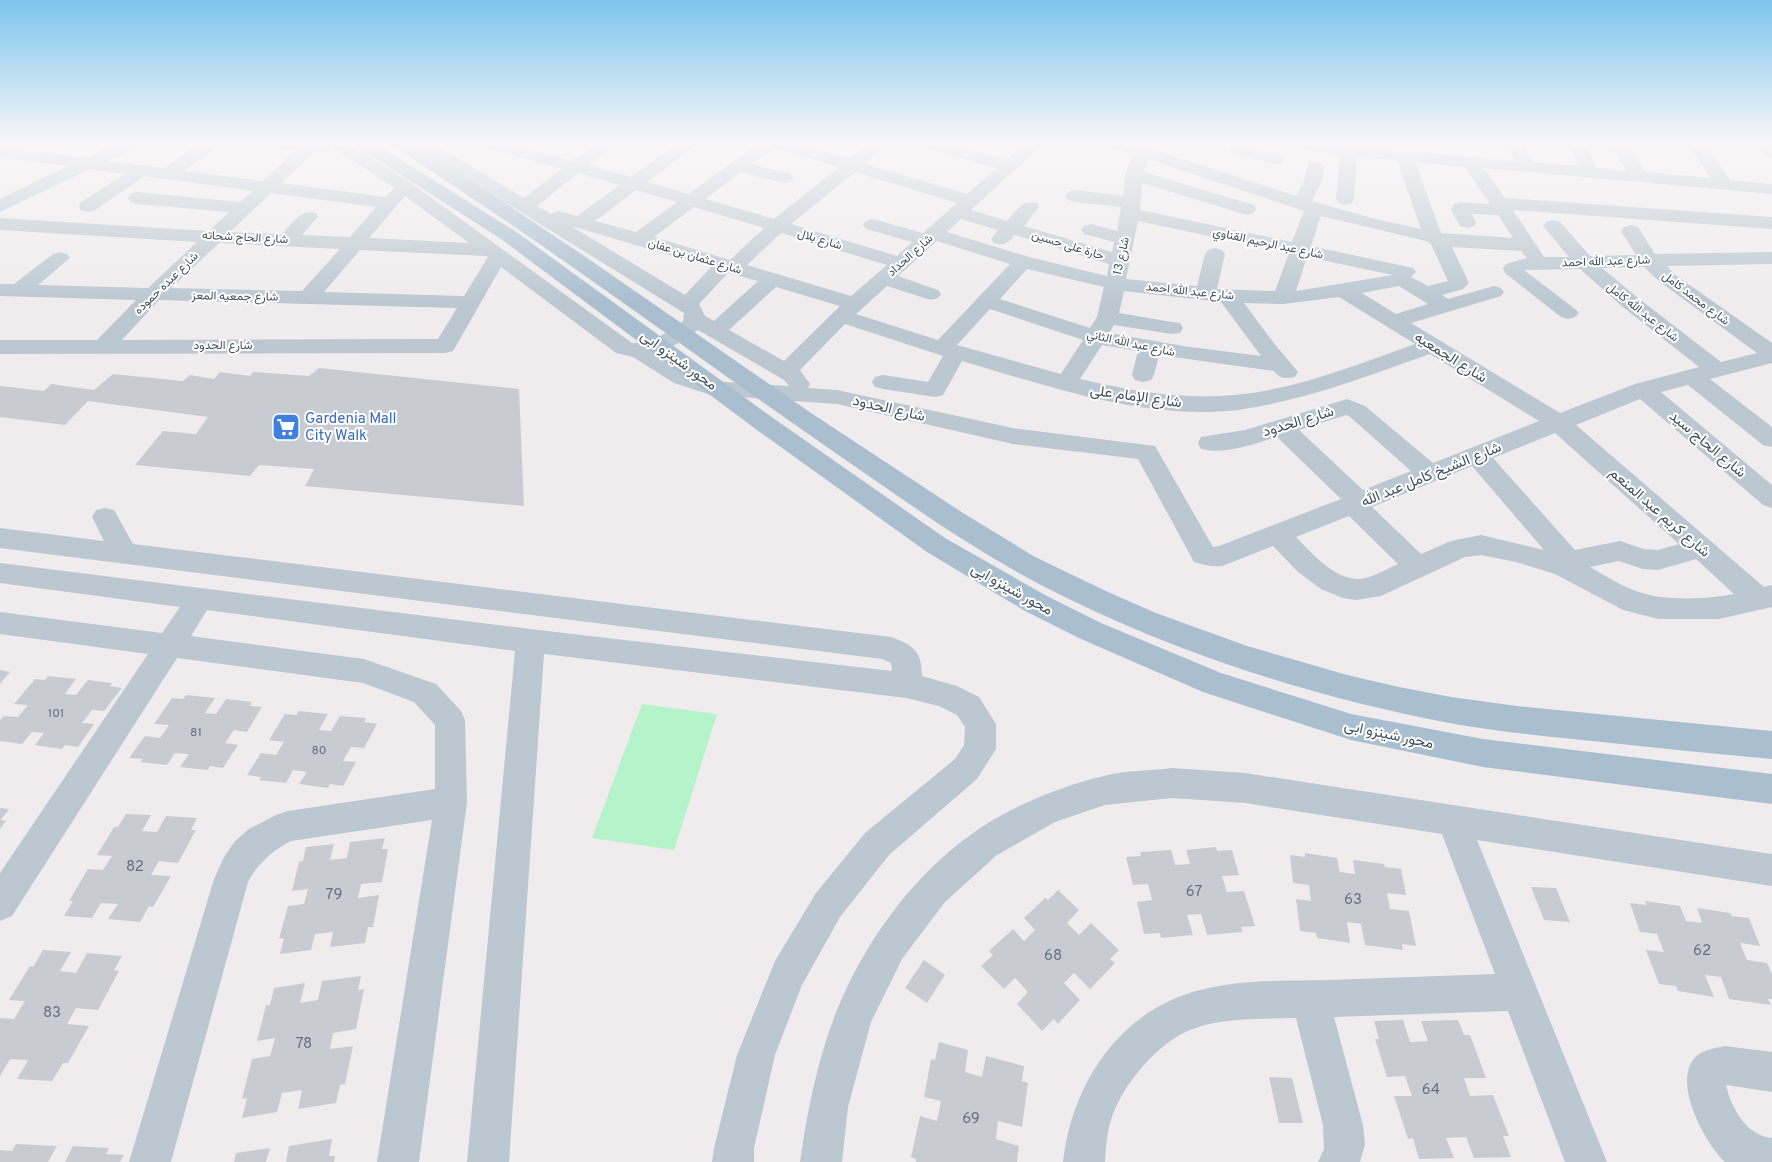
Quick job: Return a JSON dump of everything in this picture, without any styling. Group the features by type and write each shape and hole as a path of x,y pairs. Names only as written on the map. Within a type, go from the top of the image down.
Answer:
{"main road":[{"name":"محور شينزو ابى","path":"440,195 508,235 893,516 984,574 1091,631 1214,683 1281,706 1387,736 1483,753 1772,789"},
{"name":"محور شينزو ابى","path":"485,195 816,427 985,540 1048,576 1143,620 1194,640 1266,664 1362,691 1450,710 1541,723 1772,745"}],"street":[{"path":"0,206 22,195"},
{"path":"88,206 104,195"},
{"name":"شارع عبده حموده","path":"104,346 153,294 257,195"},
{"path":"328,195 388,203"},
{"path":"308,298 396,195"},
{"name":"شارع الحدود","path":"415,195 488,255 624,348 640,351 667,372 695,384 729,390 849,399 1013,436 1146,452"},
{"path":"508,195 691,312 715,331 796,379 800,389 799,394"},
{"path":"530,209 544,195"},
{"path":"581,222 617,195"},
{"name":"شارع بلال","path":"672,195 901,263"},
{"path":"638,239 699,195"},
{"path":"640,351 650,348 688,328 691,312 728,266 815,195"},
{"name":"حارة على حسين","path":"935,195 964,206 1012,228 1121,261"},
{"name":"شارع الحداد","path":"785,372 848,310 976,195"},
{"name":"شارع 13","path":"1066,384 1108,317 1126,240 1132,195"},
{"path":"1205,195 1247,209"},
{"path":"1278,195 1308,206 1436,239 1528,245"},
{"path":"1283,298 1300,250 1310,195"},
{"path":"1419,195 1436,239 1459,283 1424,293"},
{"path":"1493,195 1541,264"},
{"name":"شارع عبد الرحيم القناوي","path":"1074,196 1300,250 1406,272"},
{"path":"137,198 244,208"},
{"path":"1467,222 1460,210 1461,208 1502,206 1772,223"},
{"path":"990,252 1030,207"},
{"name":"شارع عثمان بن عفان","path":"530,209 581,222 728,266 771,280 848,310"},
{"path":"287,240 309,217"},
{"name":"شارع الحاج شحاته","path":"0,224 76,230 216,235 488,255"},
{"name":"شارع عبد الله احمد","path":"873,224 1115,284 1228,296 1283,298 1400,280 1409,283 1445,306"},
{"name":"شارع عبد الله كامل","path":"1553,226 1583,262 1621,296 1717,370"},
{"path":"1091,230 1126,240"},
{"name":"شارع محمد كامل","path":"1631,231 1648,260 1767,362"},
{"path":"1674,241 1692,261"},
{"path":"1205,294 1215,254"},
{"path":"471,302 488,255"},
{"path":"9,290 60,258"},
{"name":"شارع عبد الله احمد","path":"1568,313 1513,270 1515,266 1583,262 1772,258"},
{"path":"883,382 935,390 948,351 986,301 1023,262"},
{"path":"884,278 931,294"},
{"path":"715,331 771,280"},
{"name":"شارع جمعيه المعز","path":"9,290 471,302"},
{"name":"شارع الجمعيه","path":"1344,290 1559,423"},
{"path":"1393,321 1494,292"},
{"path":"1228,296 1280,365 1305,388"},
{"name":"شارع عبد الله الثاني","path":"986,301 1096,337 1215,358 1280,365"},
{"name":"شارع الحدود","path":"0,347 446,346 471,302"},
{"name":"شارع الإمام على","path":"848,310 948,351 1066,384 1105,394 1187,403 1228,402 1266,398 1305,388 1433,345"},
{"path":"1108,317 1178,335 1265,347"},
{"path":"1143,375 1150,347"},
{"name":"شارع الشيخ كامل عبد الله","path":"1146,452 1204,555 1222,556 1643,389 1717,370 1767,362"},
{"path":"1692,376 1772,439"},
{"name":"شارع الحاج سيد","path":"1643,389 1772,499"},
{"name":"شارع الحدود","path":"1210,443 1246,438 1347,407 1356,411 1430,474"},
{"name":"شارع كريم عبد المنعم","path":"1559,423 1702,548 1766,598"},
{"path":"1281,427 1418,567"},
{"path":"1477,456 1577,569"},
{"path":"105,517 124,553"},
{"path":"1278,534 1324,579 1348,589 1360,590 1371,588 1460,548 1481,545 1577,569 1633,602 1658,608 1719,608 1766,598"},
{"path":"0,538 882,647 899,652 905,657 907,663 906,684"},
{"path":"1577,569 1620,550 1643,558 1658,560 1702,548"},
{"path":"0,573 530,641 906,684 946,695 968,706 980,724 980,749 966,769 877,844 828,905 788,974 756,1054 734,1148 733,1162"},
{"path":"0,904 200,598"},
{"path":"0,623 364,671 425,693 450,720 451,802 398,1162"},
{"path":"488,1162 530,641"},
{"path":"821,1162 828,1107 853,1017 889,946 934,890 985,844 1045,810 1105,790 1172,783 1245,788 1772,870"},
{"path":"150,1162 231,879 239,862 252,846 270,833 288,826 451,802"},
{"path":"1453,820 1586,1162"},
{"path":"1084,1162 1084,1148 1097,1104 1117,1068 1144,1038 1175,1018 1210,1005 1310,998 1521,992"},
{"path":"1310,998 1346,1142 1339,1162"},
{"path":"1772,1072 1725,1065 1713,1068 1706,1077 1707,1091 1725,1131 1739,1147 1757,1157 1772,1159"}],"green space":[{"path":"642,704 717,714 674,850 592,838"}],"building":[{"path":"319,368 519,389 524,506 305,486 314,469 259,465 250,476 135,465 163,431 196,434 208,417 88,401 65,425 0,417 0,386 44,391 51,384 94,390 113,374 183,381 190,375 214,379 220,372 250,376 253,372 309,376"},
{"path":"0,670 10,672 0,684"},
{"path":"48,676 76,679 65,694 76,695 88,680 112,683 110,686 122,688 104,711 92,710 82,723 94,724 78,747 65,745 62,749 35,745 44,733 32,732 22,744 0,741 0,720 4,716 18,717 28,705 14,704 35,679 45,680"},
{"path":"186,695 215,698 205,713 216,714 226,699 252,702 250,706 262,707 247,732 234,730 225,743 238,745 223,768 210,766 208,770 180,767 189,754 175,753 167,765 140,762 143,759 129,758 145,736 160,738 169,725 154,724 172,698 183,699"},
{"path":"299,711 328,714 319,730 331,731 340,716 366,718 364,722 377,724 364,748 351,747 343,761 356,762 343,786 330,784 328,788 299,784 307,772 293,770 286,783 259,780 261,777 247,775 261,753 276,755 284,742 269,740 285,714 296,715"},
{"path":"0,808 9,809 1,820 6,821 0,829"},
{"path":"126,814 151,815 142,831 157,832 166,816 197,818 191,830 196,830 178,863 159,861 151,875 171,876 153,907 149,906 140,922 108,919 118,904 101,903 92,918 64,916 73,901 69,901 88,869 103,870 112,856 97,855 114,827 118,827"},
{"path":"385,838 382,849 388,849 382,882 361,884 358,898 379,895 373,927 368,927 365,943 330,947 333,932 315,934 311,950 280,954 284,938 279,939 288,906 304,904 308,889 292,891 299,862 303,861 306,847 334,844 330,860 347,858 350,842"},
{"path":"1216,847 1217,851 1232,850 1239,875 1222,876 1227,892 1244,891 1255,926 1241,927 1243,932 1207,935 1201,914 1187,915 1193,935 1161,938 1160,933 1144,934 1137,902 1152,900 1148,884 1133,885 1126,857 1141,856 1140,852 1171,850 1175,865 1190,864 1186,850"},
{"path":"1305,853 1337,858 1340,872 1355,874 1353,860 1384,864 1385,867 1401,869 1406,895 1387,893 1390,909 1409,911 1416,946 1402,944 1403,950 1365,945 1361,924 1347,922 1350,943 1317,938 1316,933 1300,931 1296,899 1311,901 1309,885 1293,883 1290,855 1305,857"},
{"path":"1531,887 1556,888 1570,922 1544,920"},
{"path":"1058,890 1079,910 1067,923 1079,935 1091,923 1119,950 1110,959 1115,963 1090,989 1074,973 1064,983 1080,1000 1058,1024 1054,1019 1042,1031 1017,1004 1028,992 1015,978 1004,989 981,966 993,955 989,951 1013,929 1024,941 1035,930 1024,918 1045,898 1048,900"},
{"path":"1645,901 1680,906 1686,921 1702,923 1697,908 1749,918 1760,946 1740,943 1747,960 1767,963 1772,974 1772,999 1768,999 1771,1005 1729,999 1721,977 1705,975 1714,997 1678,991 1676,986 1659,984 1646,950 1664,952 1657,934 1640,932 1630,903 1647,905"},
{"path":"43,950 71,952 60,971 76,973 87,953 122,956 114,970 119,971 98,1010 76,1008 67,1024 89,1026 68,1063 63,1063 52,1081 17,1079 28,1060 10,1059 0,1076 0,1018 14,1019 25,1001 9,1000 30,966 33,967"},
{"path":"924,960 945,975 927,1003 905,988"},
{"path":"361,976 358,990 364,989 356,1029 333,1033 330,1049 353,1046 345,1084 340,1085 336,1103 298,1109 302,1090 282,1093 277,1112 242,1118 247,1098 242,1099 252,1059 270,1056 275,1038 257,1041 266,1005 270,1005 274,988 305,983 300,1003 318,1000 322,981"},
{"path":"1403,1020 1410,1042 1428,1041 1421,1021 1458,1020 1464,1035 1470,1035 1486,1078 1464,1078 1470,1096 1493,1095 1509,1136 1503,1136 1511,1157 1474,1158 1466,1137 1446,1138 1454,1158 1419,1159 1413,1138 1408,1139 1394,1096 1412,1096 1405,1076 1387,1077 1375,1039 1379,1039 1374,1021"},
{"path":"939,1042 968,1050 965,1072 982,1077 986,1056 1024,1066 1022,1081 1028,1083 1022,1127 998,1121 996,1139 1019,1146 1017,1162 916,1162 916,1159 911,1157 920,1116 937,1121 941,1101 924,1097 931,1059 935,1060"},
{"path":"1269,1077 1292,1078 1303,1123 1279,1123"},
{"path":"332,1139 329,1156 335,1156 334,1162 286,1162 289,1146"},
{"path":"16,1144 57,1146 48,1162 0,1162 0,1150 12,1151"},
{"path":"73,1146 109,1148 106,1154 124,1155 120,1162 65,1162"},
{"path":"270,1148 266,1162 234,1162 236,1153"}],"place":[{"name":"Gardenia Mall City Walk","path":"286,427"}]}
